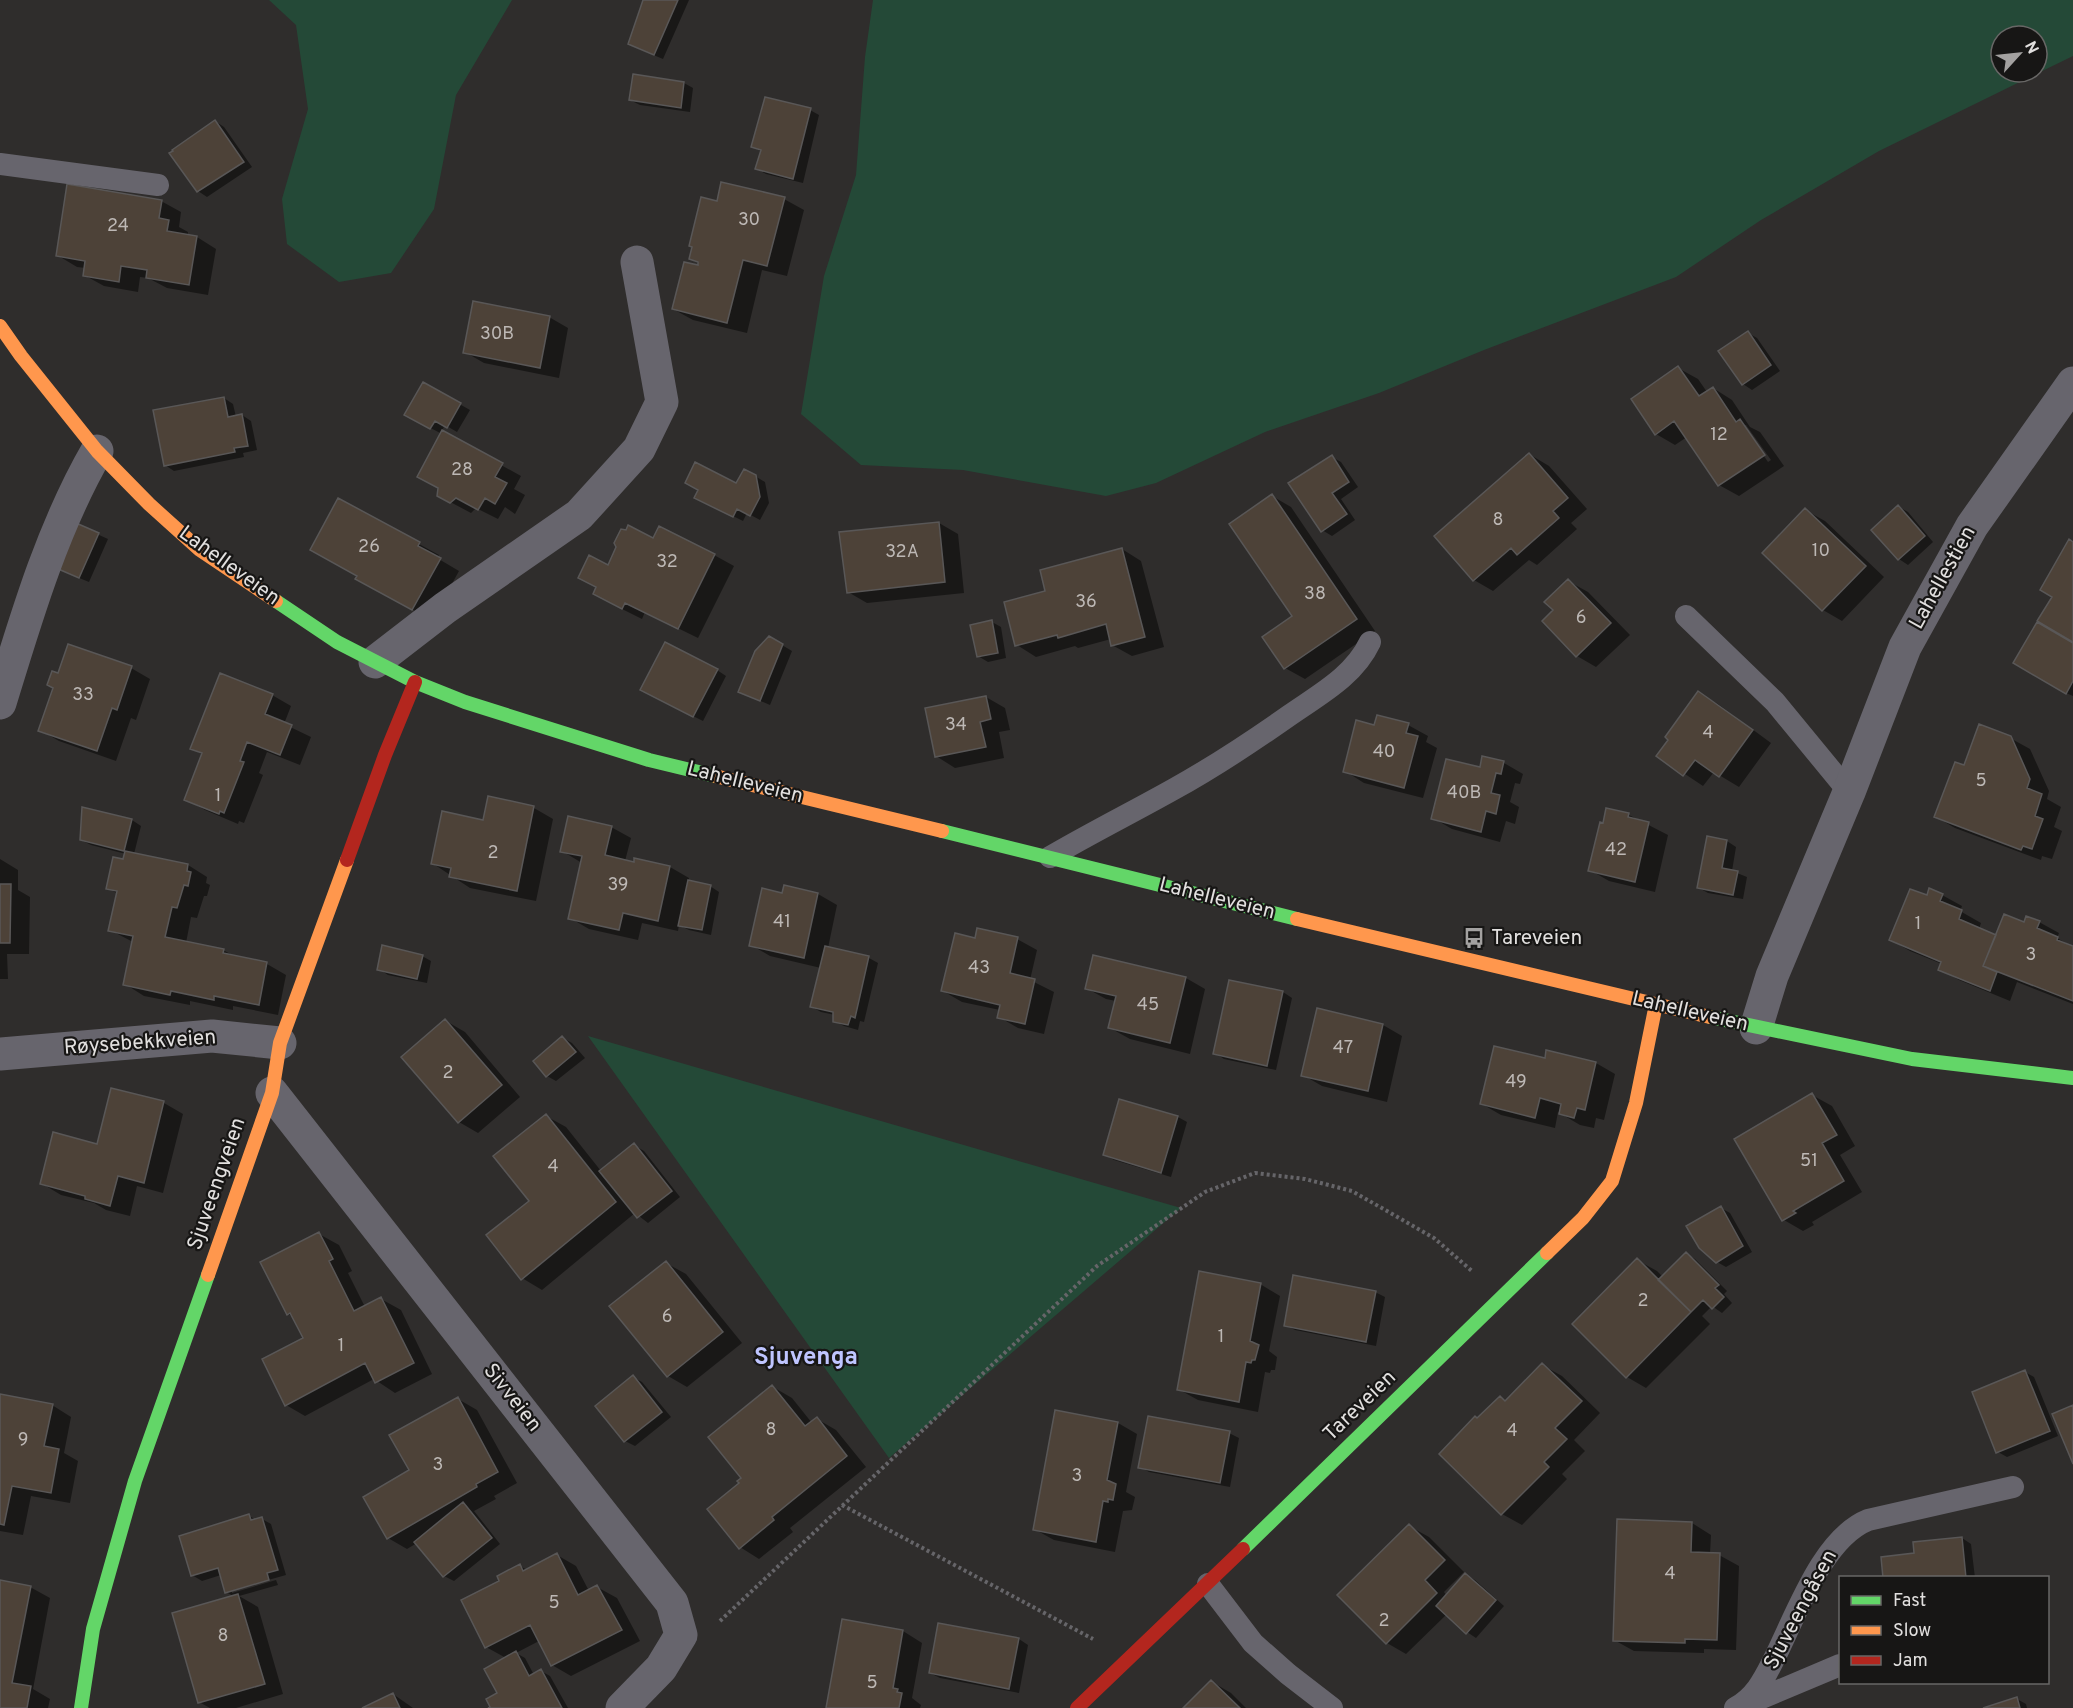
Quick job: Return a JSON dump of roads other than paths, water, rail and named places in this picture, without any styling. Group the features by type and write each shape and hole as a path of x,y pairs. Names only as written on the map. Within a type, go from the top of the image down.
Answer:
{"street":[{"path":"375,662 445,609 579,515 639,449 662,402 637,262"},
{"name":"Lahelleveien","path":"0,326 21,356 97,451 149,504 200,550 337,642 415,682 465,702 649,760 1280,915 1756,1028 1912,1059 2073,1078"},
{"name":"Lahellestien","path":"1756,1028 1772,976 1849,792 1905,647 1972,526 2073,383"},
{"path":"0,703 22,630 60,526 79,483 97,451"},
{"name":"Sjuveengveien","path":"81,1708 93,1629 135,1480 272,1093 280,1043 385,755 415,682"},
{"name":"Tareveien","path":"1077,1708 1208,1584 1583,1218 1612,1181 1636,1103 1656,1004"},
{"name":"Røysebekkveien","path":"0,1054 212,1036 280,1043"},
{"name":"Sivveien","path":"272,1093 672,1602 681,1635 661,1668 622,1708"}],"lane":[{"path":"0,164 158,185"},
{"path":"1686,616 1775,702 1849,792"},
{"path":"1050,857 1175,788 1268,730 1333,686 1364,655 1370,642"},
{"name":"Sjuveengåsen","path":"1736,1708 1755,1693 1814,1579 1836,1544 1856,1525 2013,1487"},
{"path":"1208,1584 1253,1642 1288,1674 1332,1708"},
{"name":"Sjuveengåsen","path":"1736,1708 1839,1665"}],"place":[{"name":"Tareveien","path":"1474,938"}],"district":[{"name":"Sjuvenga","path":"806,1358"}]}
